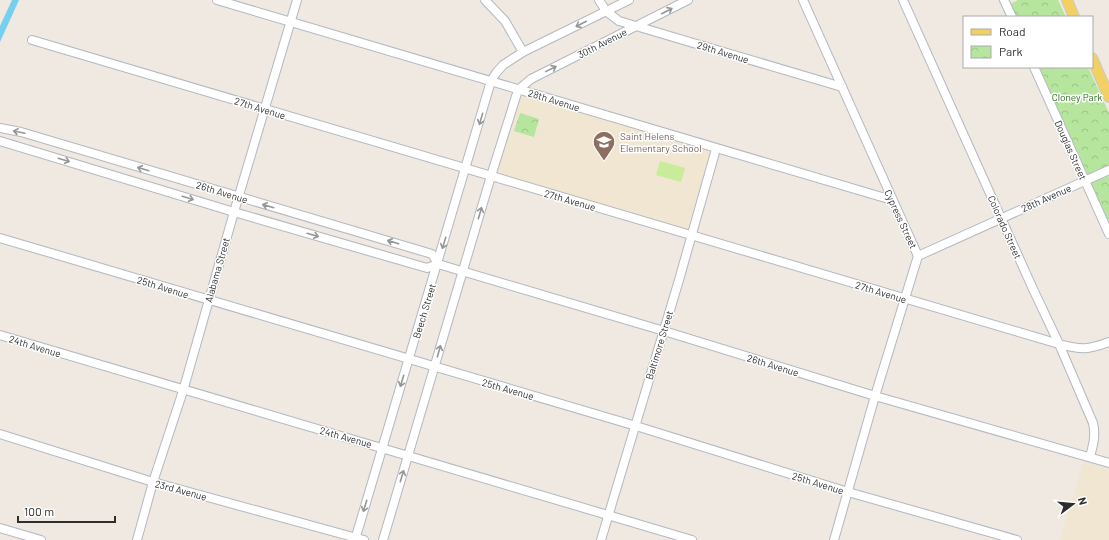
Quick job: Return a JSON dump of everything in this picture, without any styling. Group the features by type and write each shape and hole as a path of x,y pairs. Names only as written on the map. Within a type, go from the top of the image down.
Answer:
{"main road":[{"path":"1067,0 1074,16"},
{"path":"1093,60 1109,97"}],"street":[{"name":"28th Avenue","path":"216,0 892,200"},
{"name":"Alabama Street","path":"137,540 183,391 238,197 297,0"},
{"path":"486,0 505,21 523,52"},
{"path":"599,0 606,11"},
{"path":"492,81 496,73 503,65 523,52 629,0"},
{"name":"30th Avenue","path":"518,90 531,79 688,0"},
{"name":"Cypress Street","path":"803,0 918,256 875,396 834,540"},
{"name":"Colorado Street","path":"903,0 1059,344 1095,432 1090,457"},
{"path":"1004,0 1012,16"},
{"name":"29th Avenue","path":"606,11 619,21 842,87"},
{"name":"27th Avenue","path":"32,40 1059,344 1078,349 1086,349 1094,348 1109,342"},
{"name":"Douglas Street","path":"1034,68 1109,234"},
{"name":"Beech Street","path":"355,539 492,81"},
{"path":"384,540 462,271 518,90"},
{"name":"26th Avenue","path":"0,128 21,132 432,254 438,264"},
{"name":"26th Avenue","path":"0,141 426,268 438,264 664,331 875,396 1109,463"},
{"name":"Baltimore Street","path":"601,540 664,331 716,149"},
{"name":"28th Avenue","path":"918,256 1109,170"},
{"name":"25th Avenue","path":"0,238 636,426 848,492 1017,540"},
{"name":"24th Avenue","path":"0,335 183,391 382,447 692,540"},
{"name":"23rd Avenue","path":"0,434 154,482 355,539 364,540"},
{"path":"0,528 41,540"}],"shaded area":[{"name":"Saint Helens Elementary School","path":"521,93 711,151 687,230 497,173"},
{"path":"1084,461 1109,469 1109,540 1060,540"}],"green space":[{"path":"1018,0 1058,0 1066,16 1016,16 1010,4"},
{"name":"Cloney Park","path":"1039,68 1088,68 1109,113 1109,222"},
{"path":"520,113 539,119 534,137 514,131"},
{"path":"660,161 685,168 681,182 656,175"}],"water":[{"path":"12,0 19,0 0,42 0,26"}],"place":[{"name":"Saint Helens Elementary School","path":"604,162"}]}
